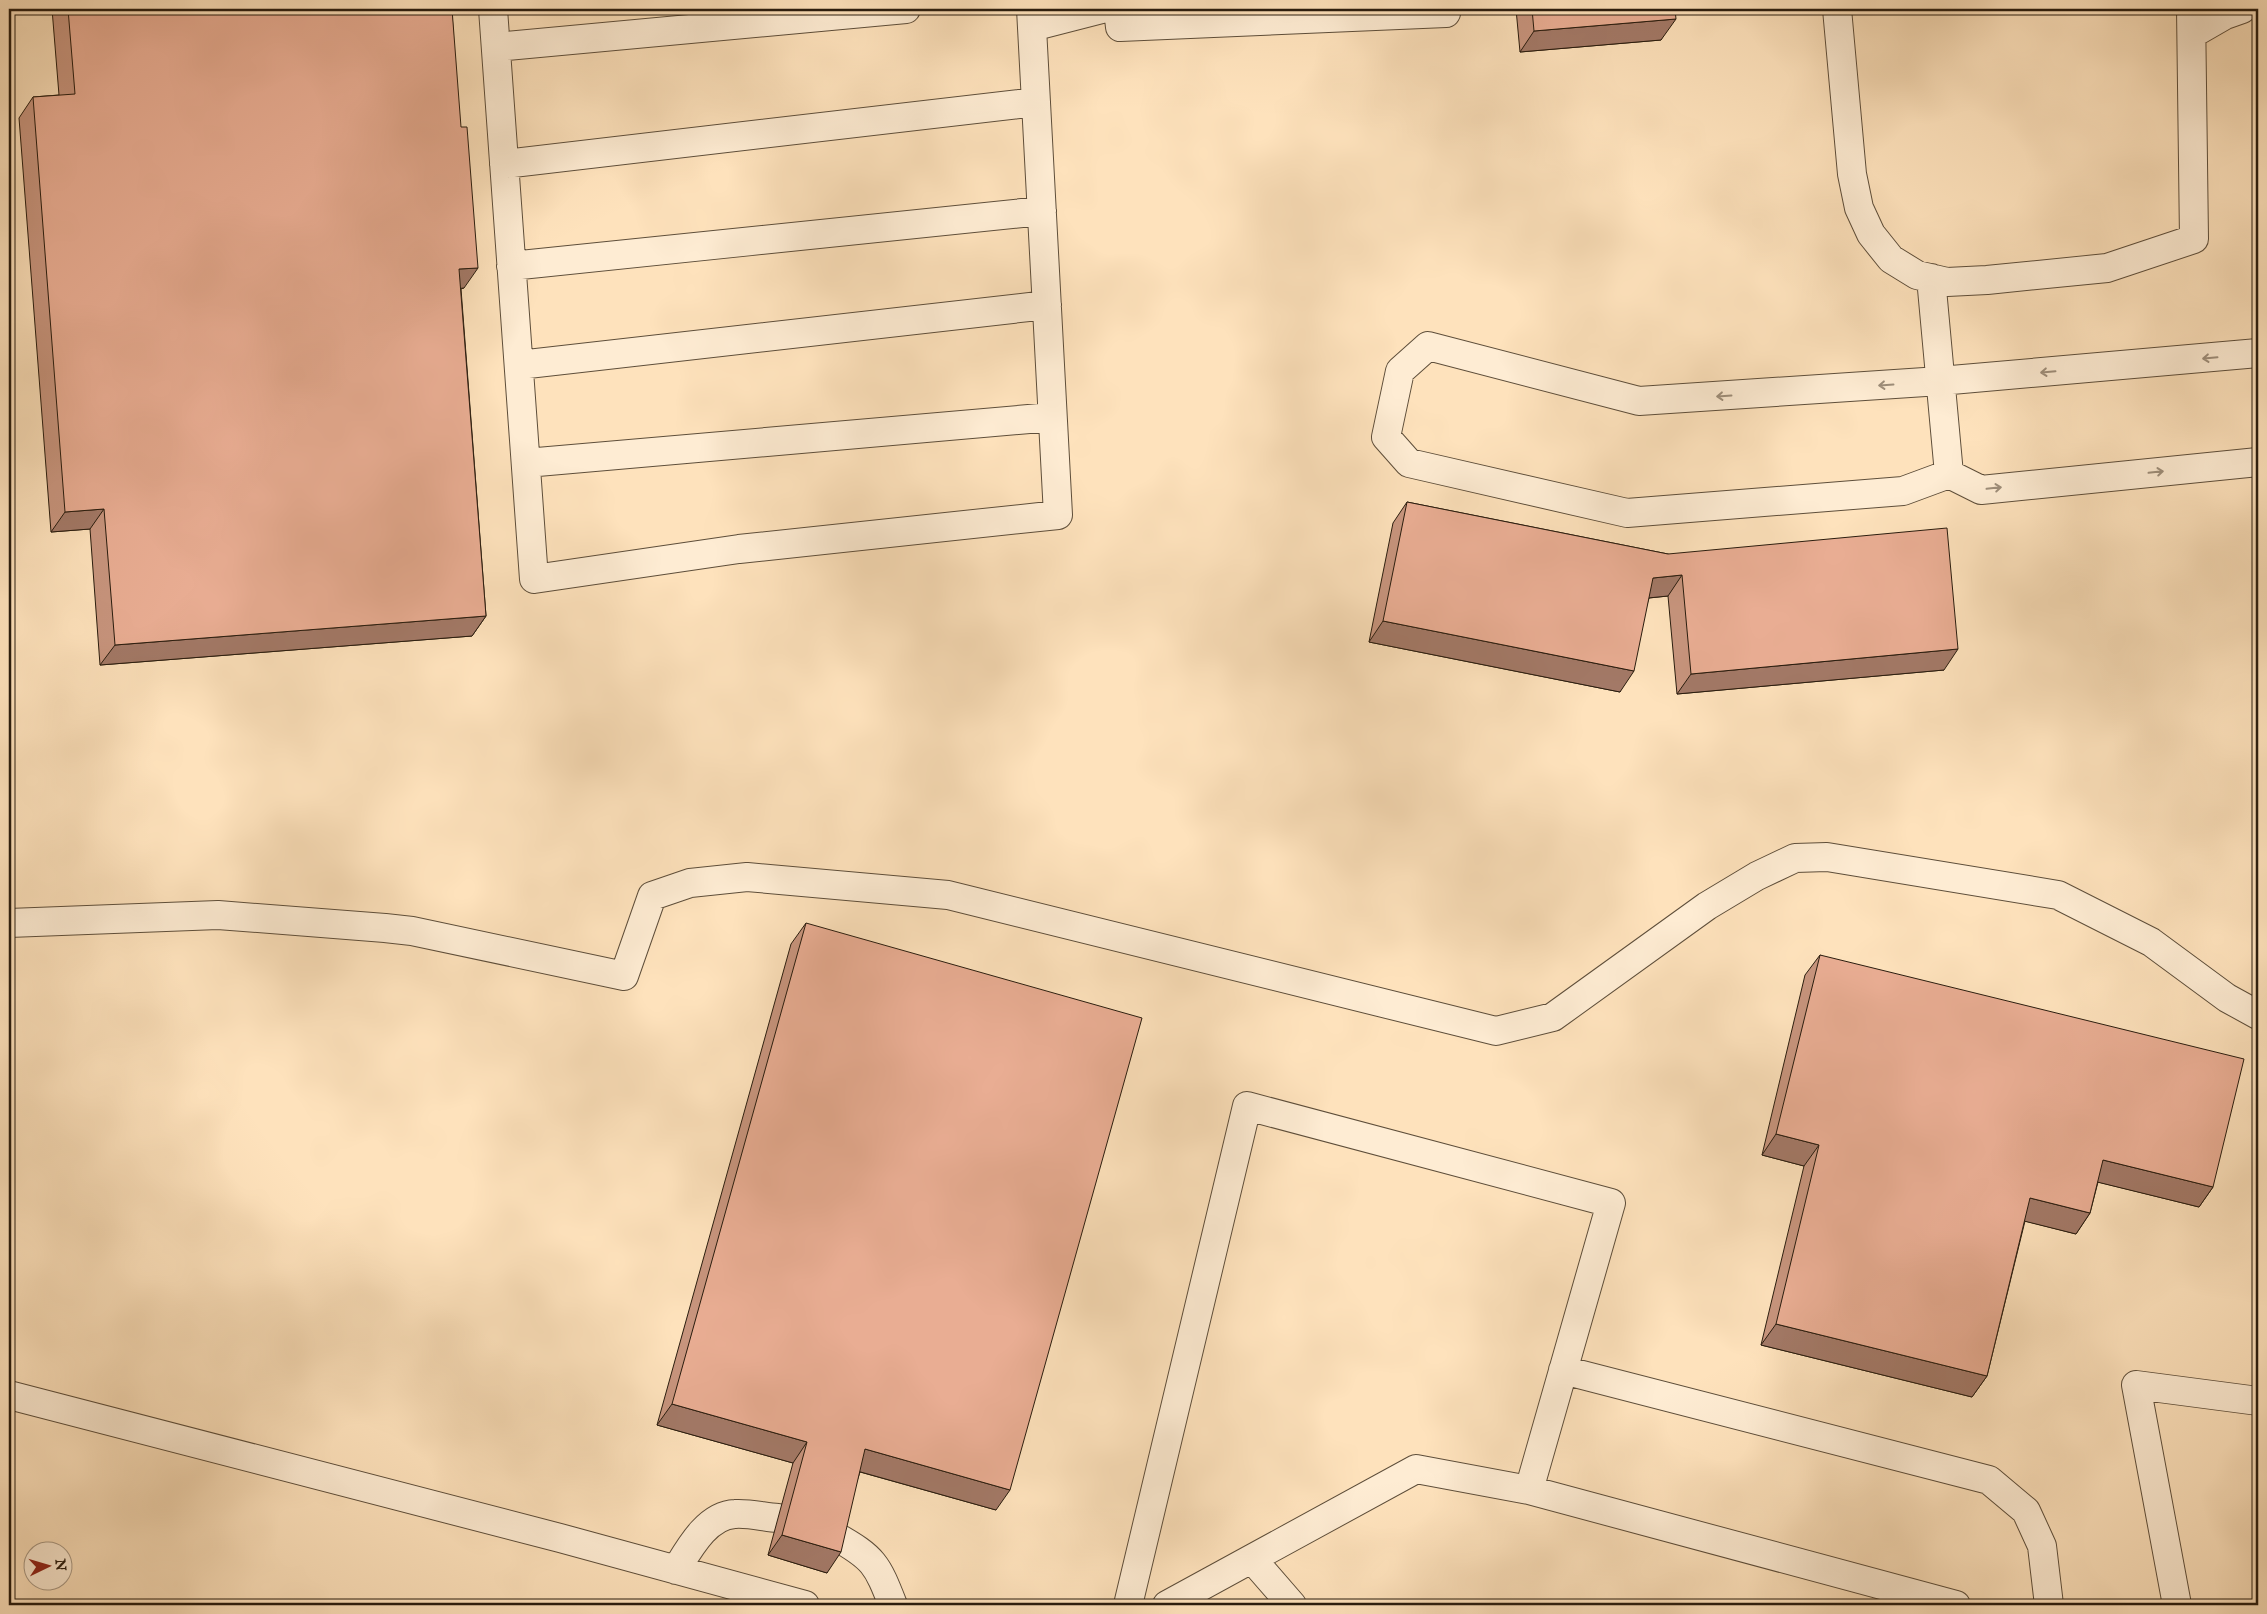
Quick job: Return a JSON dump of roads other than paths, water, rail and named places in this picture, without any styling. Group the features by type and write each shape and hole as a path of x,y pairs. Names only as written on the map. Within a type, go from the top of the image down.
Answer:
{"street":[{"path":"493,9 534,579 739,549 1058,515 1032,18 1102,9"},
{"path":"496,47 906,9"},
{"path":"1118,9 1120,28 1384,17 1446,12"},
{"path":"1837,9 1852,174 1859,208 1871,234 1891,259 1917,275 1947,282 2107,268 2194,239 2191,21 2242,9"},
{"path":"504,164 1036,102"},
{"path":"511,266 1042,211"},
{"path":"1931,278 1949,474"},
{"path":"519,365 1047,305"},
{"path":"2258,353 1940,381 1639,401 1428,346 1400,371 1386,437 1409,463 1627,514 1903,491 1949,474 1981,490 2258,462"},
{"path":"526,463 1052,416"},
{"path":"9,923 218,915 403,930 624,976 652,896 690,883 747,877 948,896 1496,1031 1553,1017 1707,906 1757,876 1795,858 1826,857 2058,895 2151,942 2227,998 2258,1015"},
{"path":"1128,1605 1248,1106 1611,1203 1529,1490"},
{"path":"1563,1370 1989,1480 2026,1511 2042,1546 2049,1605"},
{"path":"2177,1605 2136,1385 2258,1401"},
{"path":"9,1395 805,1605"},
{"path":"1167,1605 1416,1469 1529,1490 1956,1605"},
{"path":"676,1570 693,1543 709,1524 734,1514 778,1518"},
{"path":"835,1536 861,1550 880,1570 893,1605"},
{"path":"1252,1559 1292,1605"}]}
